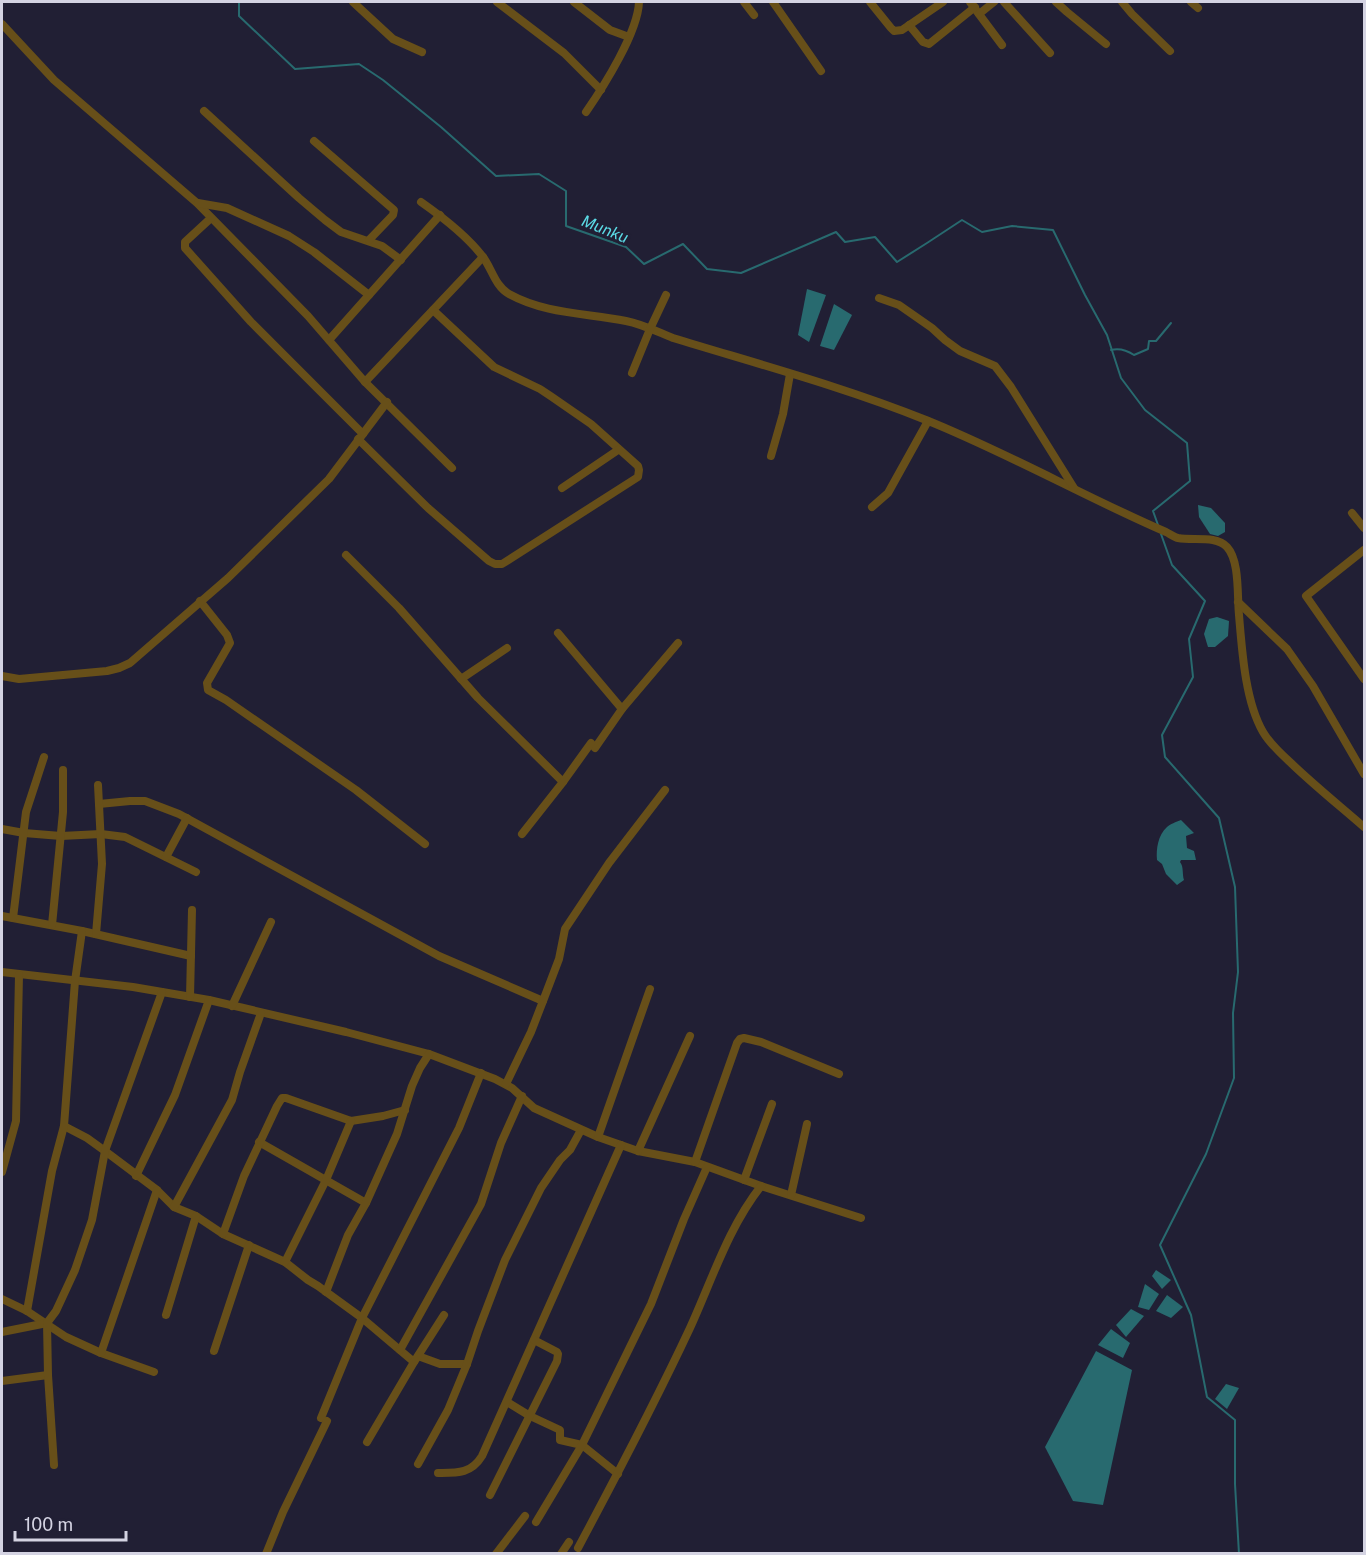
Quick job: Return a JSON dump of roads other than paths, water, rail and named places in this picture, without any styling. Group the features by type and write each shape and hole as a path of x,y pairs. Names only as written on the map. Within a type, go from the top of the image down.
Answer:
{"street":[{"path":"353,2 393,39 422,52"},
{"path":"497,2 564,53 601,90"},
{"path":"574,2 610,30 629,37"},
{"path":"586,112 601,90 629,37 639,2"},
{"path":"744,2 754,15"},
{"path":"773,2 821,71"},
{"path":"870,2 894,31 902,30 909,25 928,5 943,2"},
{"path":"909,25 923,42 929,44 975,8 994,2"},
{"path":"1004,2 1050,53"},
{"path":"1056,2 1106,44"},
{"path":"1122,2 1170,51"},
{"path":"1191,2 1198,8"},
{"path":"975,8 1002,45"},
{"path":"2,24 54,80 197,202 308,316 365,382 452,468"},
{"path":"204,111 299,198 341,232 382,246 401,260"},
{"path":"314,141 394,210 393,215 369,240"},
{"path":"197,202 227,208 289,236 314,252 369,295"},
{"path":"421,202 441,215 483,257 506,292 531,305 628,321 674,338 858,394 927,420 1026,464 1130,517 1178,538 1214,540 1226,545 1233,554 1235,565 1248,689 1263,733 1273,746 1311,782 1365,827"},
{"path":"329,340 441,215"},
{"path":"211,218 185,242 185,248 251,322 428,508 489,561 502,564 638,477 638,466 591,424 540,389 494,367 433,310"},
{"path":"365,382 483,257"},
{"path":"632,373 666,296"},
{"path":"879,298 898,305 926,323 960,351 995,366 1011,387 1074,488"},
{"path":"771,456 783,414 790,374"},
{"path":"2,676 19,679 107,671 130,663 228,578 329,479 387,402"},
{"path":"872,507 888,493 927,420"},
{"path":"562,488 618,450"},
{"path":"1352,513 1365,528"},
{"path":"1365,549 1306,596 1365,679"},
{"path":"346,555 399,608 486,706 563,783"},
{"path":"200,602 227,635 230,644 207,683 208,690 356,790 425,844"},
{"path":"1238,602 1287,649 1313,686 1365,774"},
{"path":"558,633 622,709"},
{"path":"522,834 678,643"},
{"path":"461,679 507,648"},
{"path":"13,918 26,812 44,757"},
{"path":"52,925 63,812 63,770"},
{"path":"96,934 102,864 98,785"},
{"path":"506,1084 531,1032 559,959 565,929 609,863 665,790"},
{"path":"99,804 146,801 179,814 439,956 543,1001"},
{"path":"166,857 187,818"},
{"path":"2,829 61,836 101,834 125,837 196,872"},
{"path":"190,997 192,910"},
{"path":"2,916 82,931 191,956"},
{"path":"232,1006 271,922"},
{"path":"27,1311 52,1172 64,1126 75,981 82,931"},
{"path":"2,972 133,987 209,1000 429,1054 506,1084 534,1108 598,1137 638,1151 695,1162 861,1218"},
{"path":"2,1172 16,1121 20,975"},
{"path":"598,1137 650,989"},
{"path":"54,1465 47,1323 56,1311 75,1270 92,1220 105,1151 162,992"},
{"path":"136,1176 176,1095 209,1000"},
{"path":"174,1207 232,1100 261,1013"},
{"path":"638,1151 690,1036"},
{"path":"695,1162 740,1039 761,1042 839,1074"},
{"path":"326,1292 348,1236 366,1203 397,1134 420,1068 429,1054"},
{"path":"266,1554 324,1419 362,1318 459,1128 481,1073"},
{"path":"400,1350 481,1204 501,1143 522,1096"},
{"path":"224,1234 244,1176 282,1098 351,1121 405,1110"},
{"path":"744,1180 772,1104"},
{"path":"285,1262 326,1180 351,1121"},
{"path":"791,1195 807,1124"},
{"path":"64,1126 105,1151 157,1190 174,1207 196,1216 224,1234 285,1262 362,1318 400,1350 416,1359 440,1364 468,1364"},
{"path":"418,1464 448,1410 468,1364 505,1260 541,1188 560,1160 570,1150 581,1130"},
{"path":"259,1142 366,1203"},
{"path":"438,1473 467,1471 477,1464 507,1402 621,1145"},
{"path":"536,1522 582,1445 651,1304 707,1167"},
{"path":"578,1548 656,1400 727,1242 761,1186"},
{"path":"101,1353 157,1190"},
{"path":"166,1315 196,1216"},
{"path":"214,1351 249,1245"},
{"path":"2,1299 27,1311 66,1337 101,1353 154,1371"},
{"path":"367,1442 444,1315"},
{"path":"2,1332 47,1323"},
{"path":"490,1495 557,1361 558,1354 554,1349 534,1340"},
{"path":"2,1381 48,1375"},
{"path":"507,1402 560,1431 560,1440 582,1445 618,1474"},
{"path":"496,1554 525,1516"},
{"path":"561,1554 569,1542"}],"waterway":[{"name":"Munku","path":"239,2 239,16 295,69 359,64 383,80 441,127 496,176 539,174 566,191 566,226 626,247 644,264 683,244 707,269 741,273 836,232 845,242 875,237 897,262 962,220 982,232 1012,226 1053,230 1107,335 1121,378 1145,410 1187,443 1190,481 1153,511 1158,525"},
{"path":"1111,350 1123,350 1134,355 1148,349 1149,341 1156,341 1171,323"},
{"path":"1161,534 1172,565 1205,601 1189,639 1193,677 1162,735 1165,757 1219,818 1235,887 1238,972 1233,1013 1234,1078 1206,1154 1160,1245 1191,1315 1207,1397 1235,1420 1235,1484 1239,1554"}]}
